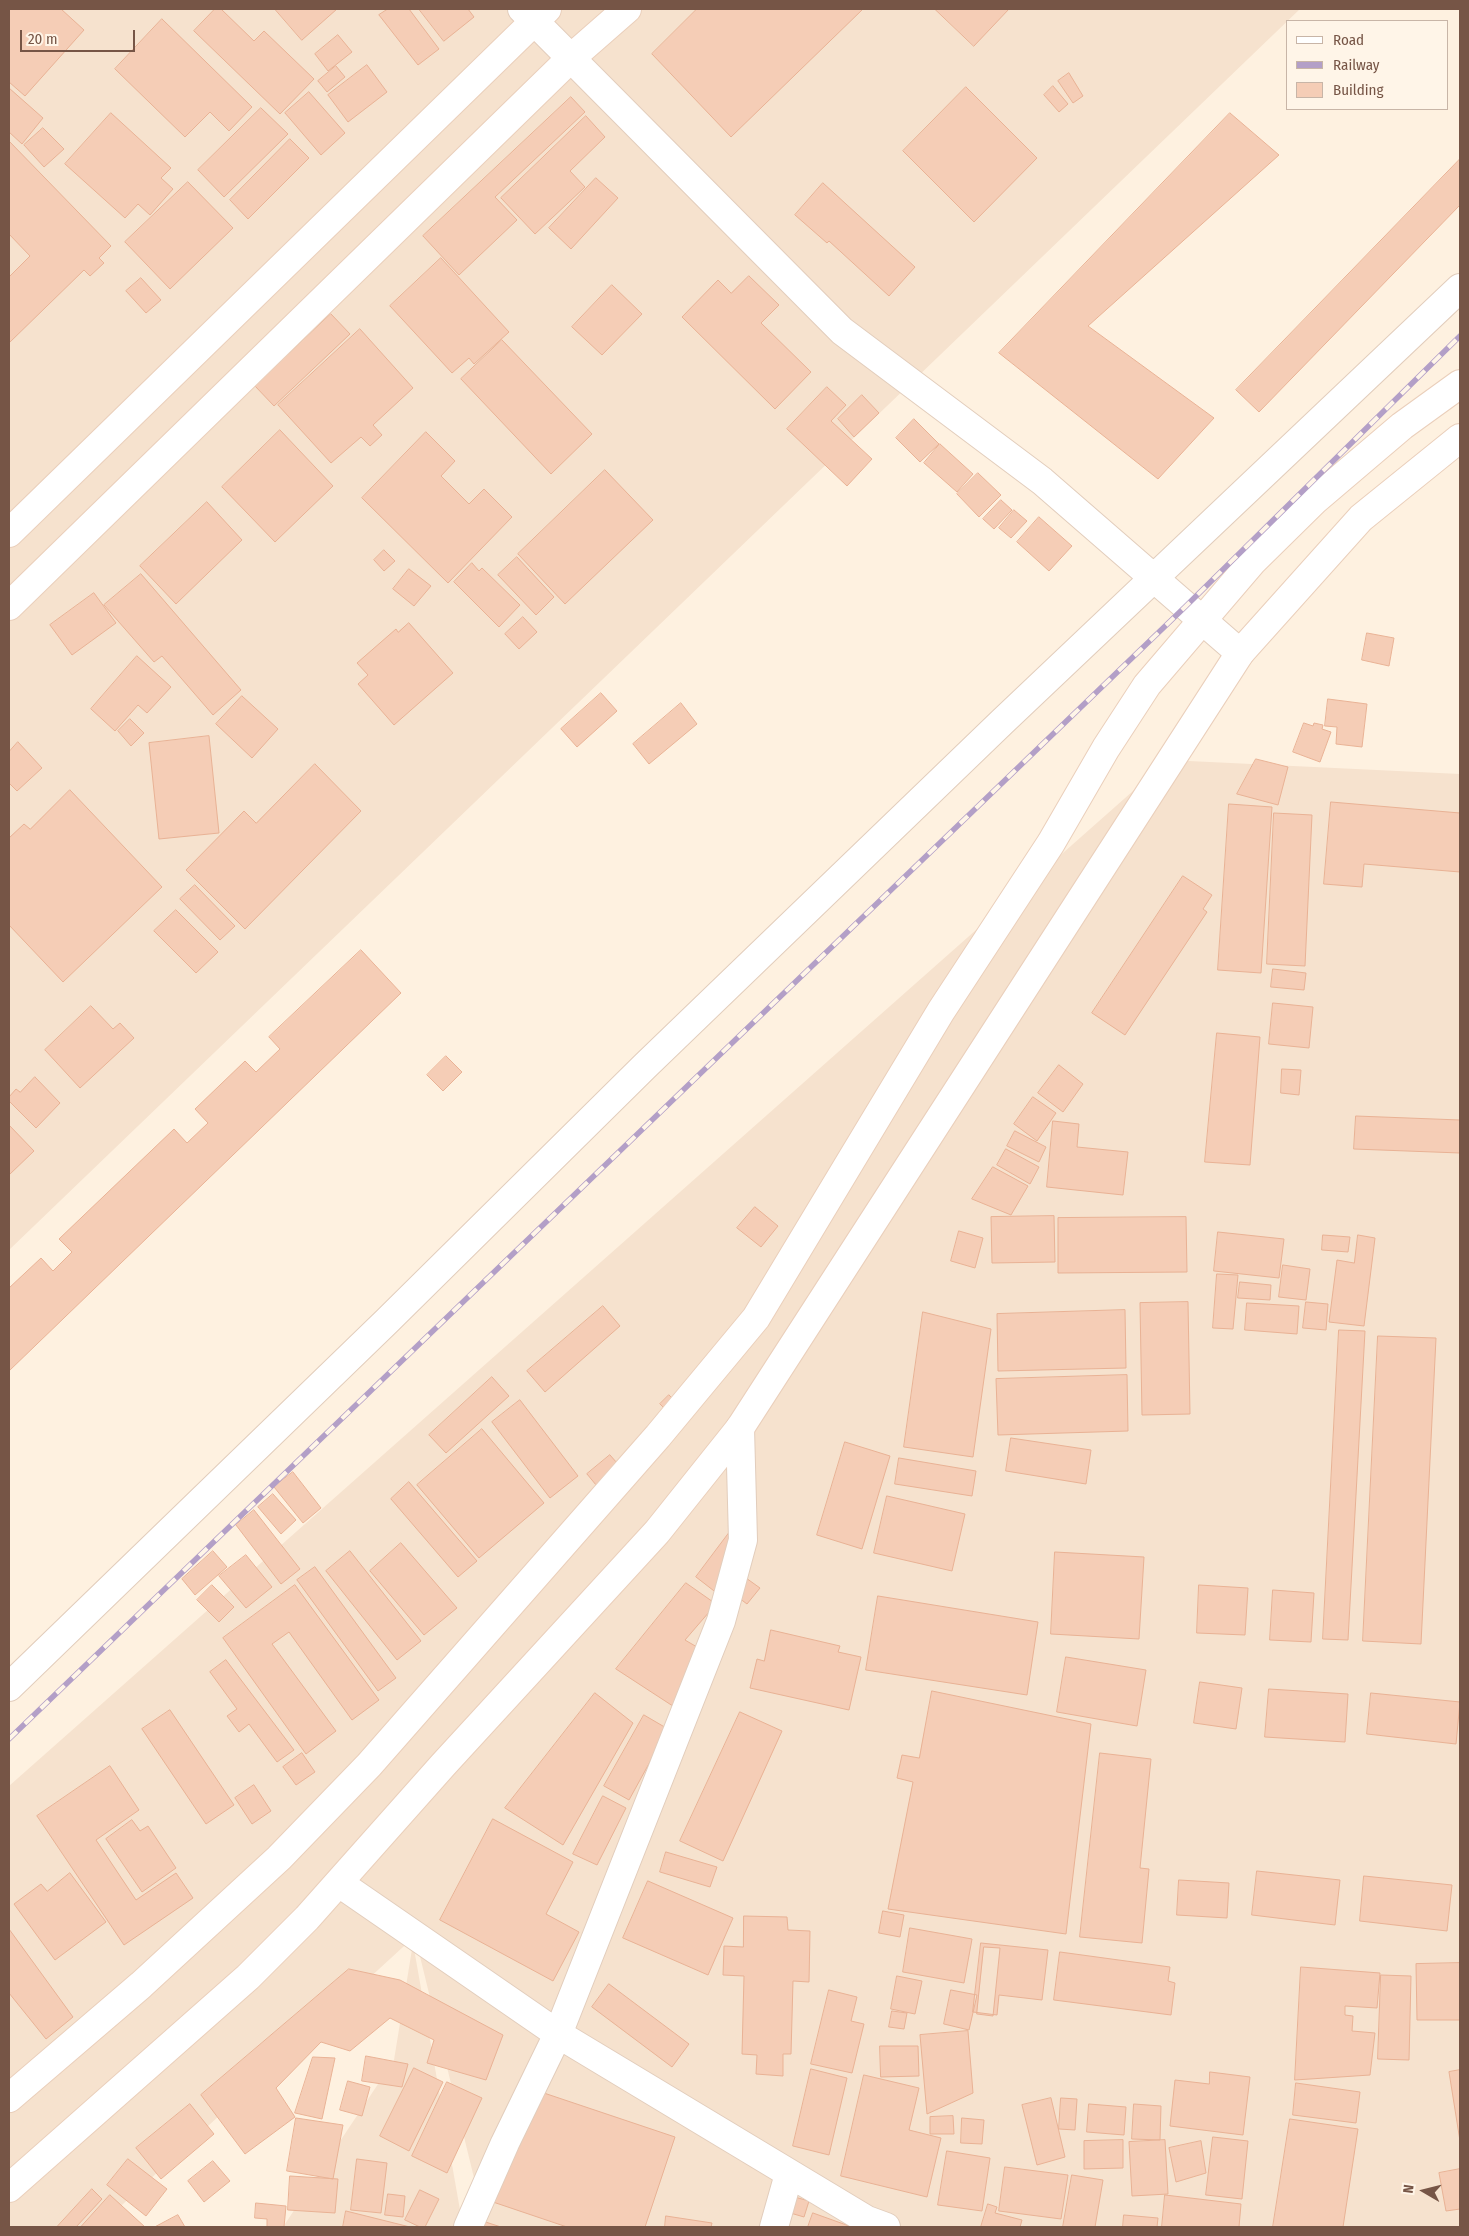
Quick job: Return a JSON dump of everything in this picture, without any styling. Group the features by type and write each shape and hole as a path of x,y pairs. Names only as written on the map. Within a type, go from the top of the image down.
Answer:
{"street":[{"path":"9,606 571,58 627,9"},
{"path":"9,533 534,13 571,58 842,331 1042,481 1240,653"},
{"path":"9,1687 387,1321 659,1053 1460,288"},
{"path":"9,2098 141,1986 307,1830 369,1765 658,1436 756,1318 936,1019 1051,843 1106,748 1147,685 1253,561 1315,500 1402,426 1460,384"},
{"path":"9,2188 248,1977 339,1883 443,1765 657,1532 740,1428 1240,653 1361,518 1460,438"},
{"path":"468,2227 505,2143 558,2034 721,1621 743,1540 740,1428"},
{"path":"339,1883 558,2034 867,2220 886,2227"},
{"path":"774,2227 790,2174"}],"shaded area":[{"path":"9,9 1300,9 1289,20 1286,20 1286,22 9,1250"},
{"path":"1168,760 1460,774 1460,2227 486,2227 415,1936 98,2227 9,2227 9,1786"},
{"path":"413,1943 463,2227 283,2227 394,2060"}],"building":[{"path":"9,9 61,9 84,30 25,96 9,82"},
{"path":"215,9 221,9 254,41 264,31 314,79 280,114 194,31"},
{"path":"275,9 337,9 302,40"},
{"path":"388,9 409,9 439,49 418,65 379,15"},
{"path":"419,9 468,9 474,17 444,41"},
{"path":"697,9 863,9 731,137 652,54"},
{"path":"935,9 1009,9 974,46"},
{"path":"162,19 252,107 229,131 210,112 185,137 115,69"},
{"path":"338,35 352,52 328,71 315,54"},
{"path":"367,65 387,92 348,122 328,95"},
{"path":"336,66 345,77 327,92 318,81"},
{"path":"1069,73 1083,96 1073,103 1058,81"},
{"path":"1053,86 1068,104 1059,112 1044,95"},
{"path":"966,87 1037,158 974,222 903,151"},
{"path":"9,88 43,118 22,144 9,132"},
{"path":"309,92 345,133 321,155 285,113"},
{"path":"571,97 585,112 495,197 517,220 459,275 423,236"},
{"path":"261,108 288,134 224,197 198,170"},
{"path":"111,113 171,168 161,178 173,189 150,215 138,204 125,218 65,164"},
{"path":"1230,113 1279,155 1088,326 1214,418 1158,479 999,353"},
{"path":"586,116 605,137 570,171 585,187 535,234 501,198"},
{"path":"43,128 64,149 44,167 24,145"},
{"path":"290,139 309,158 248,219 230,200"},
{"path":"9,141 111,246 99,258 104,263 90,276 84,270 9,343 9,277 30,256 9,234"},
{"path":"1460,159 1460,205 1259,412 1236,390"},
{"path":"596,178 618,198 571,249 549,228"},
{"path":"188,182 233,228 170,289 125,242"},
{"path":"823,183 915,267 889,296 829,241 827,243 795,215"},
{"path":"441,258 509,332 474,364 469,358 452,373 390,306"},
{"path":"749,276 779,305 761,323 811,372 775,409 682,317 718,280 731,293"},
{"path":"141,278 161,300 146,313 126,291"},
{"path":"612,285 642,314 602,355 572,327"},
{"path":"331,314 350,334 274,406 255,386"},
{"path":"360,329 413,388 373,425 382,435 370,446 361,437 331,463 278,405"},
{"path":"502,340 592,434 551,474 461,379"},
{"path":"827,387 846,405 831,421 872,459 847,486 787,429"},
{"path":"862,395 879,413 854,437 838,419"},
{"path":"914,419 939,444 920,462 896,438"},
{"path":"280,430 333,486 275,542 222,487"},
{"path":"426,432 455,461 441,476 469,504 484,489 512,517 448,583 362,498"},
{"path":"940,444 973,474 957,492 924,463"},
{"path":"605,470 653,520 565,604 518,554"},
{"path":"978,473 1001,495 979,517 957,494"},
{"path":"1001,500 1012,510 994,529 983,519"},
{"path":"207,502 242,540 176,604 140,566"},
{"path":"1014,510 1027,521 1011,538 999,528"},
{"path":"1039,517 1072,546 1049,571 1017,542"},
{"path":"384,550 395,561 384,571 374,560"},
{"path":"517,557 554,597 536,615 498,575"},
{"path":"472,563 479,571 482,568 520,605 499,627 454,582"},
{"path":"409,569 431,586 414,606 393,589"},
{"path":"141,574 241,690 213,715 162,656 154,662 104,605"},
{"path":"94,593 116,623 72,655 50,625"},
{"path":"523,617 537,632 519,649 505,634"},
{"path":"409,623 453,673 394,725 358,684 368,675 357,663 396,629 398,632"},
{"path":"1367,633 1394,638 1389,666 1362,660"},
{"path":"137,656 171,687 147,713 138,705 115,731 91,709"},
{"path":"601,693 617,711 577,747 561,729"},
{"path":"242,696 278,729 252,758 216,724"},
{"path":"1328,699 1367,704 1362,747 1336,744 1337,727 1325,726"},
{"path":"681,703 697,724 649,764 633,744"},
{"path":"130,719 144,733 131,746 118,731"},
{"path":"1304,723 1313,726 1314,723 1323,725 1322,729 1331,732 1320,762 1293,752"},
{"path":"209,736 219,833 159,839 149,743"},
{"path":"18,742 42,768 17,791 9,783 9,752"},
{"path":"1256,759 1288,767 1278,805 1237,794"},
{"path":"315,764 361,811 245,929 186,870 244,811 256,823"},
{"path":"70,790 162,887 63,982 9,925 9,838 24,824 30,829"},
{"path":"1331,802 1460,813 1460,872 1364,864 1362,887 1324,884"},
{"path":"1229,804 1272,807 1261,973 1218,970"},
{"path":"1274,813 1312,815 1305,966 1267,964"},
{"path":"1183,876 1212,895 1203,909 1207,912 1125,1035 1092,1013"},
{"path":"195,885 235,926 220,940 180,899"},
{"path":"176,910 218,952 196,973 154,931"},
{"path":"361,950 401,993 9,1371 9,1288 41,1258 53,1271 72,1252 59,1239 174,1129 187,1143 208,1123 195,1109 245,1061 256,1072 280,1049 269,1037"},
{"path":"1273,969 1306,973 1304,990 1271,987"},
{"path":"1273,1003 1313,1007 1309,1048 1269,1044"},
{"path":"91,1006 113,1029 120,1023 134,1038 80,1088 45,1050"},
{"path":"1217,1033 1260,1037 1250,1165 1205,1162"},
{"path":"446,1056 462,1072 443,1091 427,1075"},
{"path":"1059,1065 1083,1084 1063,1112 1038,1093"},
{"path":"1282,1069 1301,1070 1299,1095 1281,1093"},
{"path":"35,1077 60,1103 36,1128 9,1101 9,1097 16,1089 20,1092"},
{"path":"1033,1097 1056,1113 1037,1141 1014,1124"},
{"path":"1356,1116 1460,1120 1460,1153 1354,1149"},
{"path":"1053,1121 1079,1124 1077,1147 1128,1152 1123,1195 1047,1187"},
{"path":"9,1125 34,1151 9,1175"},
{"path":"1015,1131 1046,1147 1039,1162 1007,1146"},
{"path":"1006,1149 1039,1167 1030,1184 997,1165"},
{"path":"993,1167 1028,1186 1011,1215 972,1199"},
{"path":"755,1207 778,1226 761,1247 737,1228"},
{"path":"1054,1216 1055,1262 992,1263 991,1217"},
{"path":"1186,1217 1187,1272 1058,1273 1058,1218"},
{"path":"959,1231 983,1238 975,1268 951,1261"},
{"path":"1218,1232 1284,1239 1279,1278 1214,1271"},
{"path":"1323,1235 1350,1237 1348,1252 1322,1250"},
{"path":"1358,1235 1375,1238 1364,1326 1329,1322 1337,1260 1354,1263"},
{"path":"1283,1265 1310,1269 1306,1300 1279,1297"},
{"path":"1217,1274 1238,1275 1233,1329 1213,1328"},
{"path":"1240,1282 1271,1285 1270,1300 1238,1298"},
{"path":"1188,1302 1190,1414 1142,1415 1140,1303"},
{"path":"1306,1302 1328,1304 1326,1330 1303,1328"},
{"path":"1247,1303 1299,1306 1297,1334 1245,1330"},
{"path":"603,1306 620,1326 545,1392 527,1371"},
{"path":"1125,1310 1126,1368 998,1371 997,1314"},
{"path":"923,1312 991,1329 973,1457 904,1447"},
{"path":"1339,1330 1365,1331 1348,1640 1323,1639"},
{"path":"1378,1336 1436,1338 1421,1644 1363,1641"},
{"path":"1127,1375 1128,1431 998,1435 996,1379"},
{"path":"492,1377 509,1396 446,1453 429,1435"},
{"path":"669,1395 678,1404 669,1413 660,1404"},
{"path":"520,1400 578,1476 550,1498 492,1422"},
{"path":"482,1429 544,1503 479,1558 417,1485"},
{"path":"1011,1438 1091,1450 1086,1484 1006,1471"},
{"path":"845,1442 890,1456 862,1549 817,1535"},
{"path":"610,1455 624,1471 601,1491 587,1474"},
{"path":"899,1458 976,1471 972,1496 895,1484"},
{"path":"293,1472 321,1508 303,1523 274,1487"},
{"path":"409,1482 477,1561 458,1577 391,1499"},
{"path":"273,1494 296,1520 281,1534 258,1507"},
{"path":"887,1496 965,1514 952,1571 874,1553"},
{"path":"254,1510 300,1569 281,1584 236,1525"},
{"path":"734,1526 718,1594 696,1577"},
{"path":"401,1543 457,1608 424,1635 370,1571"},
{"path":"213,1551 227,1567 195,1595 182,1579"},
{"path":"350,1551 421,1641 397,1660 326,1571"},
{"path":"1055,1552 1144,1557 1139,1639 1051,1634"},
{"path":"246,1555 272,1587 246,1608 219,1576"},
{"path":"315,1567 396,1678 378,1691 297,1580"},
{"path":"739,1573 760,1588 747,1604 727,1589"},
{"path":"686,1583 716,1604 685,1640 714,1657 682,1712 616,1669"},
{"path":"212,1585 234,1607 219,1622 197,1600"},
{"path":"295,1585 379,1700 352,1720 289,1632 272,1644 336,1731 306,1754 223,1638"},
{"path":"1199,1585 1248,1588 1245,1635 1197,1633"},
{"path":"1273,1590 1314,1593 1311,1642 1270,1640"},
{"path":"878,1596 1038,1622 1027,1695 866,1670"},
{"path":"771,1630 840,1646 838,1652 861,1657 849,1710 750,1688 757,1659 764,1661"},
{"path":"1066,1657 1146,1670 1137,1726 1057,1712"},
{"path":"226,1660 294,1750 277,1762 249,1724 239,1732 227,1716 237,1709 210,1672"},
{"path":"1200,1682 1242,1688 1236,1729 1194,1723"},
{"path":"1269,1689 1348,1694 1345,1742 1265,1737"},
{"path":"932,1691 1091,1724 1066,1934 888,1909 913,1782 897,1778 902,1755 919,1758"},
{"path":"595,1693 633,1723 563,1845 505,1808"},
{"path":"1371,1693 1460,1702 1456,1744 1367,1734"},
{"path":"170,1710 234,1805 206,1824 142,1729"},
{"path":"740,1712 782,1731 723,1861 680,1841"},
{"path":"644,1715 668,1729 629,1800 604,1786"},
{"path":"302,1753 315,1772 296,1785 283,1767"},
{"path":"1100,1753 1151,1759 1140,1868 1149,1869 1142,1943 1080,1937"},
{"path":"110,1766 139,1810 96,1840 136,1900 176,1873 193,1898 124,1945 37,1816"},
{"path":"254,1785 271,1811 252,1824 235,1798"},
{"path":"603,1796 626,1808 597,1865 573,1854"},
{"path":"493,1819 573,1862 546,1914 579,1932 553,1981 440,1920"},
{"path":"132,1820 140,1831 148,1826 176,1868 142,1892 106,1839"},
{"path":"666,1852 717,1867 710,1887 660,1872"},
{"path":"1257,1871 1340,1880 1335,1925 1252,1915"},
{"path":"70,1873 106,1922 55,1960 14,1904 41,1884 47,1891"},
{"path":"1364,1876 1452,1885 1447,1931 1360,1921"},
{"path":"1179,1880 1229,1883 1227,1918 1177,1915"},
{"path":"648,1881 733,1918 708,1975 623,1938"},
{"path":"883,1911 904,1915 900,1937 879,1933"},
{"path":"744,1916 787,1917 788,1930 810,1931 809,1982 793,1981 791,2054 783,2054 783,2076 756,2074 757,2055 742,2054 744,1976 723,1975 724,1946 743,1947"},
{"path":"910,1928 972,1939 964,1983 903,1972"},
{"path":"9,1929 73,2017 46,2039 9,1993"},
{"path":"981,1943 1048,1950 1042,2000 999,1995 997,2015 973,2012"},
{"path":"984,1947 1000,1948 993,2016 977,2014"},
{"path":"1060,1952 1170,1967 1168,1981 1175,1983 1171,2015 1054,2000"},
{"path":"1460,1963 1460,2020 1417,2020 1416,1964"},
{"path":"1301,1967 1380,1973 1377,2008 1345,2006 1345,2015 1353,2016 1352,2031 1375,2033 1370,2075 1295,2080"},
{"path":"349,1969 400,1980 503,2035 486,2080 427,2063 434,2040 390,2018 350,2051 321,2042 276,2088 295,2117 245,2154 201,2095"},
{"path":"1381,1975 1411,1976 1409,2060 1378,2059"},
{"path":"897,1976 922,1981 915,2014 891,2009"},
{"path":"609,1984 689,2044 672,2067 592,2007"},
{"path":"829,1990 857,1997 851,2021 864,2024 852,2073 811,2064"},
{"path":"951,1990 977,1995 969,2030 944,2024"},
{"path":"892,2011 907,2013 904,2029 889,2027"},
{"path":"968,2031 973,2093 927,2114 920,2035"},
{"path":"880,2046 918,2046 919,2076 881,2077"},
{"path":"366,2056 408,2064 402,2087 362,2081"},
{"path":"313,2057 335,2058 322,2119 295,2113"},
{"path":"414,2068 443,2082 409,2151 380,2136"},
{"path":"811,2069 847,2078 829,2155 793,2146"},
{"path":"1460,2070 1460,2141 1449,2072"},
{"path":"1210,2072 1250,2077 1243,2135 1170,2126 1175,2080 1209,2084"},
{"path":"864,2075 919,2088 909,2130 941,2138 927,2197 841,2176"},
{"path":"348,2081 370,2087 362,2116 340,2110"},
{"path":"447,2082 482,2098 447,2173 412,2156"},
{"path":"1296,2083 1360,2092 1356,2123 1293,2115"},
{"path":"529,2088 675,2137 645,2227 567,2227 490,2201"},
{"path":"1051,2098 1065,2157 1037,2165 1022,2105"},
{"path":"1061,2098 1077,2099 1075,2130 1059,2129"},
{"path":"190,2104 214,2134 161,2179 136,2148"},
{"path":"1089,2104 1126,2107 1124,2135 1087,2132"},
{"path":"1134,2104 1161,2106 1160,2140 1132,2139"},
{"path":"953,2116 954,2134 930,2134 930,2117"},
{"path":"296,2118 343,2125 333,2179 287,2171"},
{"path":"962,2118 984,2120 982,2144 961,2143"},
{"path":"1290,2119 1358,2129 1343,2227 1273,2227"},
{"path":"1213,2137 1248,2141 1242,2199 1206,2195"},
{"path":"1123,2140 1123,2168 1084,2169 1084,2141"},
{"path":"1165,2140 1168,2194 1132,2196 1129,2142"},
{"path":"1201,2141 1206,2173 1176,2182 1169,2148"},
{"path":"947,2151 990,2158 982,2211 938,2205"},
{"path":"128,2159 167,2189 146,2216 107,2185"},
{"path":"357,2159 387,2163 381,2213 351,2210"},
{"path":"213,2161 230,2181 204,2202 188,2181"},
{"path":"1005,2167 1068,2175 1061,2219 999,2211"},
{"path":"1460,2169 1460,2209 1446,2211 1439,2173"},
{"path":"1072,2175 1103,2180 1095,2227 1063,2227"},
{"path":"290,2176 338,2179 335,2213 288,2210"},
{"path":"92,2189 102,2199 76,2227 57,2227"},
{"path":"420,2190 439,2199 425,2227 420,2227 405,2220"},
{"path":"388,2194 405,2196 403,2217 385,2215"},
{"path":"110,2195 145,2227 81,2227"},
{"path":"1165,2195 1241,2204 1239,2227 1162,2227"},
{"path":"791,2196 809,2201 804,2217 787,2212"},
{"path":"256,2203 286,2206 284,2227 267,2227 267,2219 255,2218"},
{"path":"988,2204 997,2207 995,2213 1022,2220 1020,2227 981,2227"},
{"path":"346,2211 410,2227 343,2227"},
{"path":"813,2213 852,2227 808,2227"},
{"path":"178,2215 185,2227 155,2227"},
{"path":"1124,2215 1158,2218 1157,2227 1123,2227"},
{"path":"666,2216 712,2223 711,2227 665,2227"},
{"path":"470,2217 501,2227 467,2227"}],"railway":[{"path":"9,1739 1186,606 1460,336"}]}
